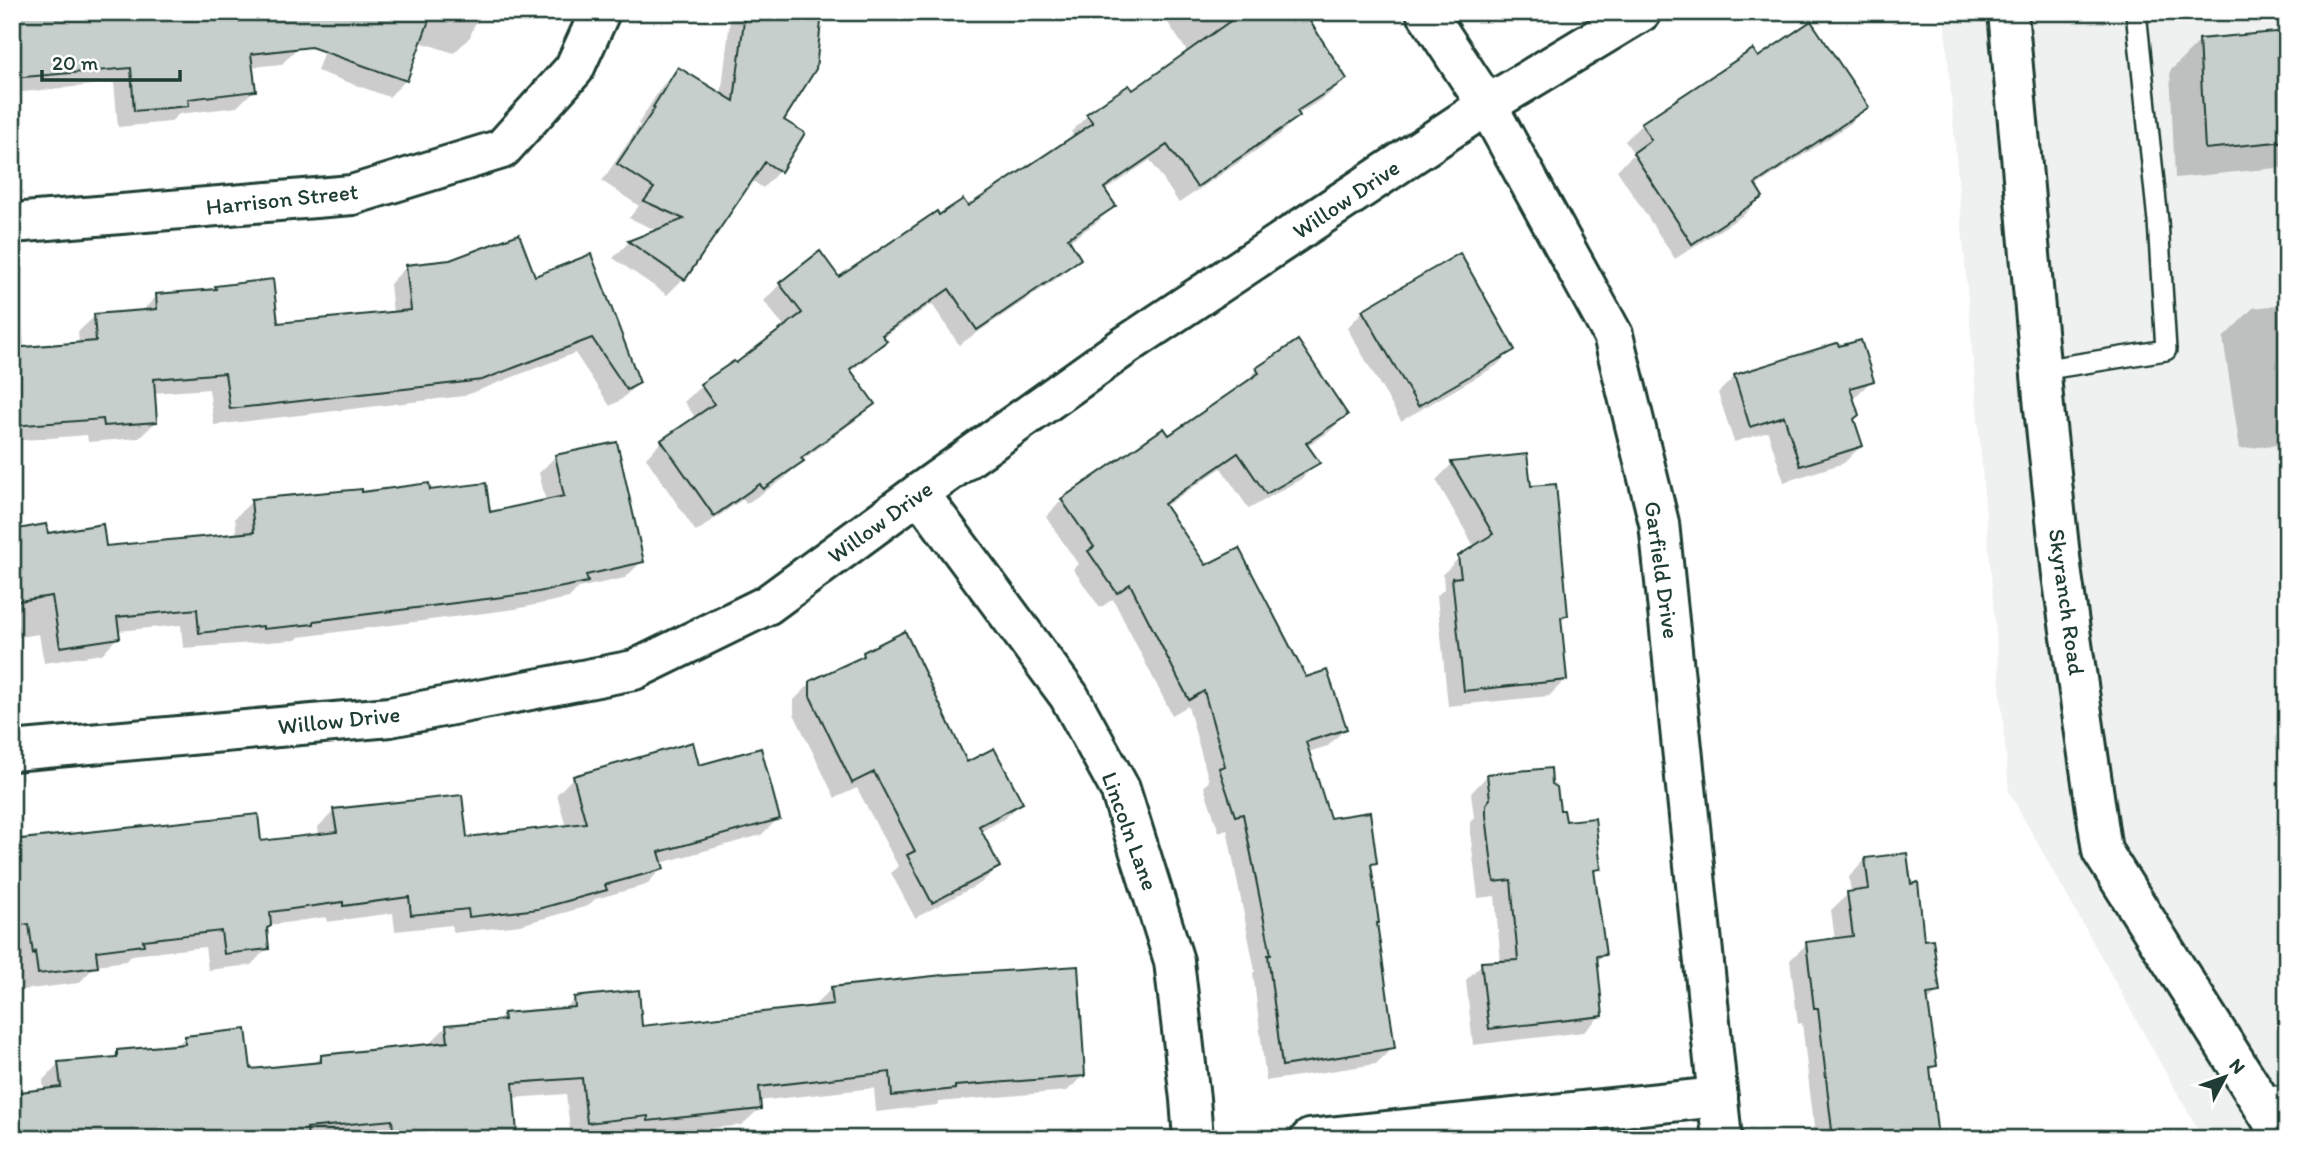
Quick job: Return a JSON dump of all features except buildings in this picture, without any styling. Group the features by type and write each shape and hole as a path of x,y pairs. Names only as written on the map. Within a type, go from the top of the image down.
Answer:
{"street":[{"name":"Harrison Street","path":"12,223 352,195 502,149 574,69 600,12"},
{"name":"Garfield Drive","path":"1426,12 1487,105 1613,335 1660,523 1722,1139"},
{"name":"Willow Drive","path":"12,751 390,717 634,670 768,605 1125,346 1487,105 1641,12"},
{"name":"Skyranch Road","path":"2008,12 2062,575 2102,851 2272,1096 2284,1139"},
{"name":"Lincoln Lane","path":"919,493 1069,696 1120,789 1174,961 1193,1139"},
{"path":"1310,1139 1718,1097"}],"lane":[{"path":"2041,370 2166,350 2158,221 2136,12"}],"shaded area":[{"path":"1944,12 2287,12 2287,1139 2203,1139 2009,792"}]}
